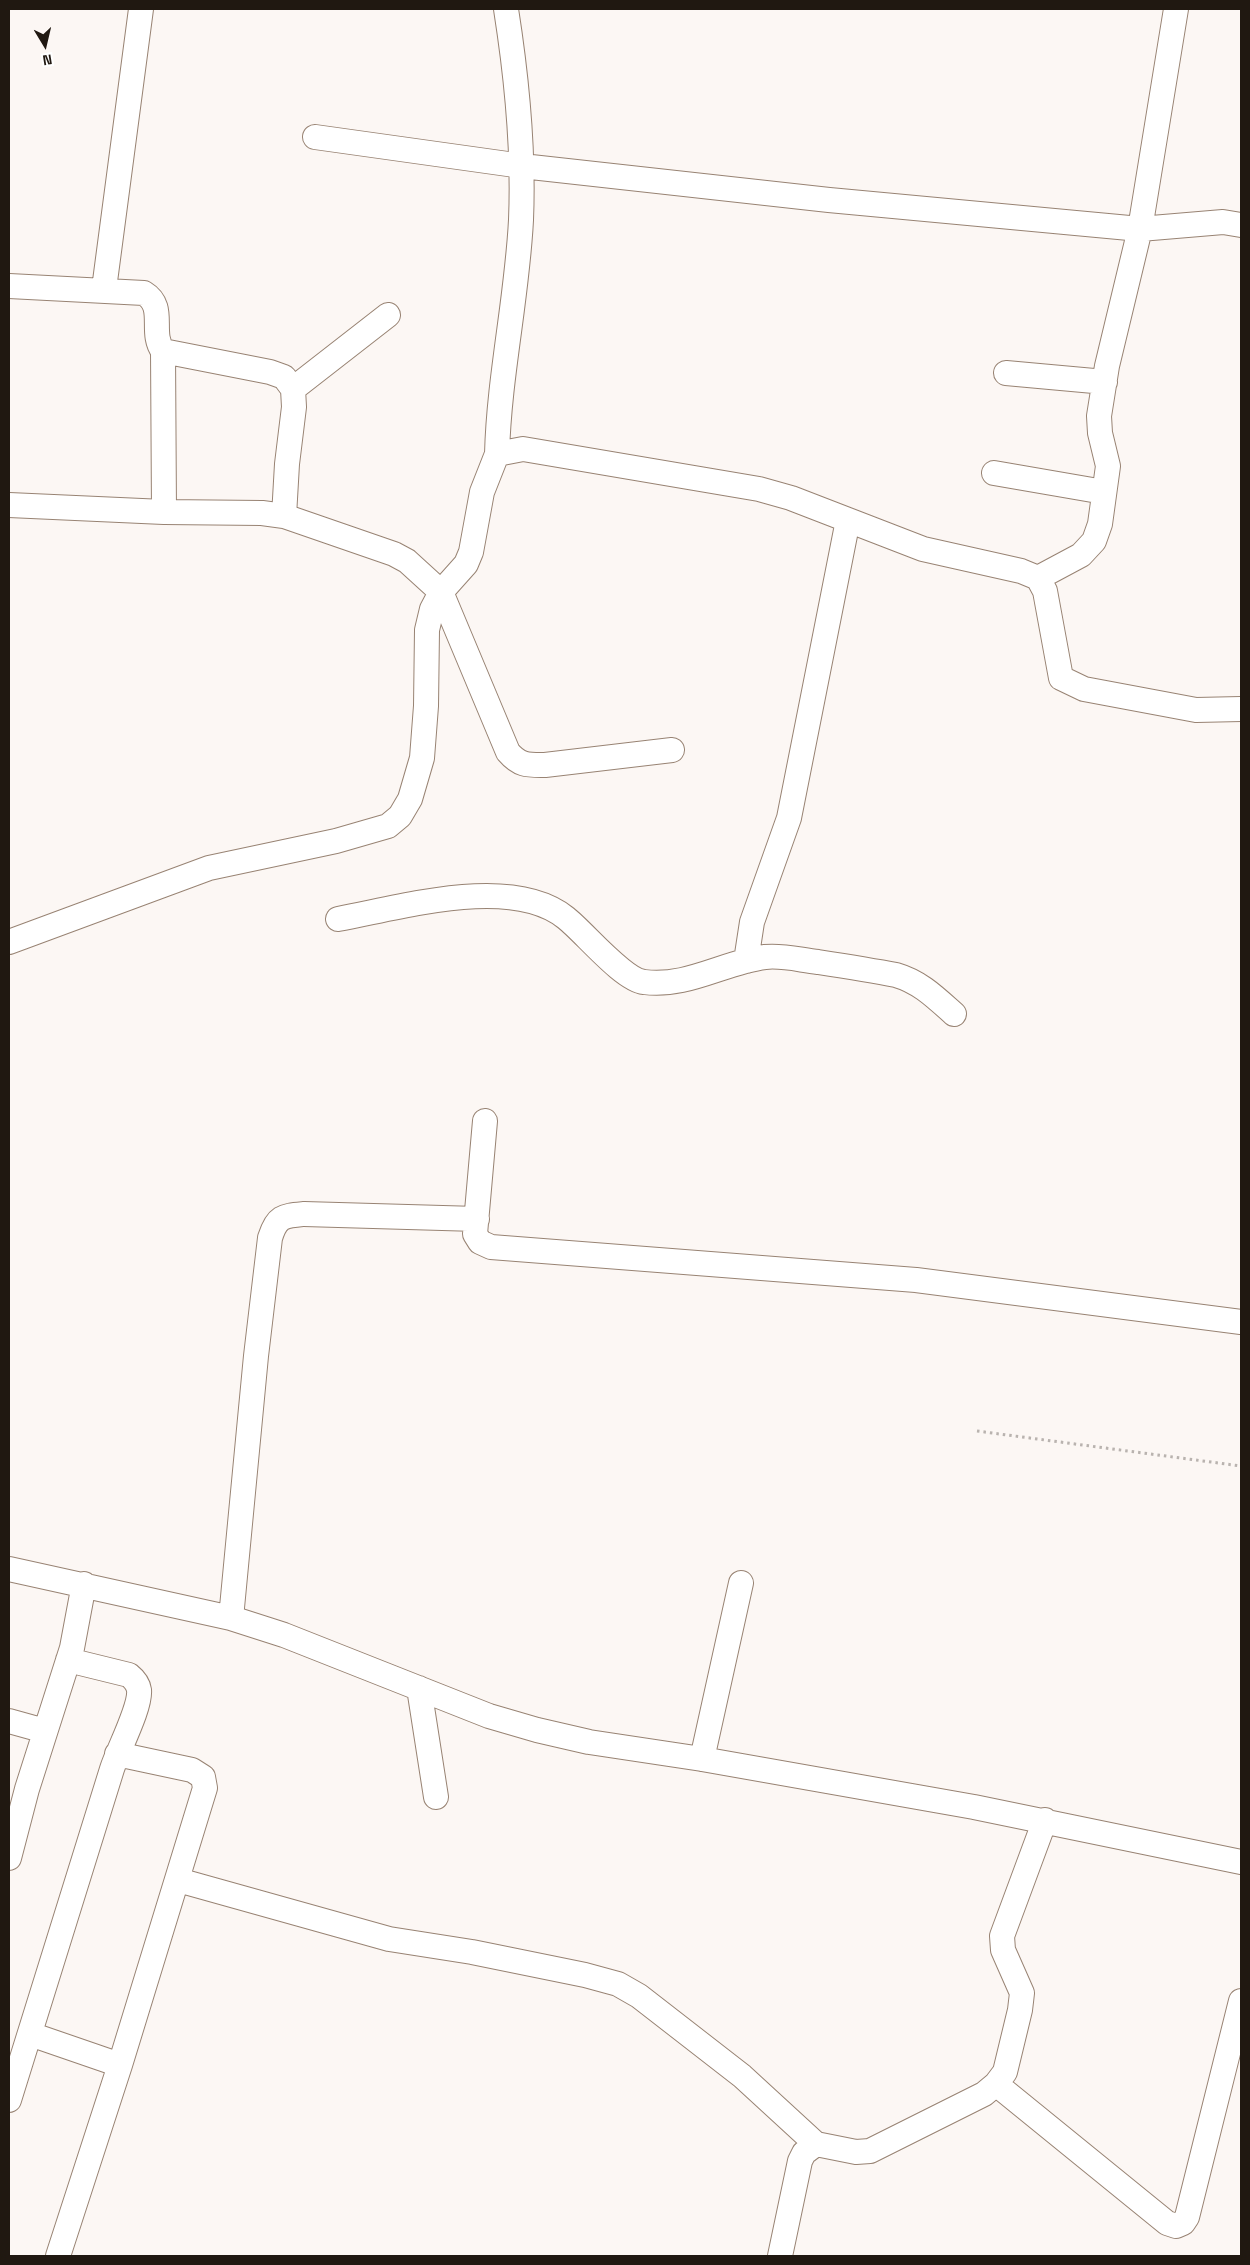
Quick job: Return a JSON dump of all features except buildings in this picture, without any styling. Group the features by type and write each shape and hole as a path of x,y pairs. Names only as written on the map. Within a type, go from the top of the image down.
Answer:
{"street":[{"path":"104,289 141,9"},
{"path":"9,942 210,868 336,841 388,826 400,816 410,799 422,758 426,706 427,630 432,609 441,592 466,564 471,552 482,492 497,454 498,418 521,222 522,166 515,64 506,9"},
{"path":"1038,578 1081,555 1094,541 1100,524 1108,466 1100,433 1100,416 1105,382 1140,229 1176,9"},
{"path":"315,137 522,166 829,200 1140,229 1223,222 1241,224"},
{"path":"9,286 104,289 144,293 153,298 157,306 158,344 163,351 164,512"},
{"path":"293,389 388,315"},
{"path":"163,351 270,372 284,378 293,389 294,407 287,464 284,516"},
{"path":"1006,373 1105,382"},
{"path":"497,454 523,449 720,480 790,498 923,549 1021,571 1038,578 1045,591 1061,678 1084,689 1196,710 1241,709"},
{"path":"994,473 1104,492"},
{"path":"9,505 164,512 262,513 284,516 394,554 407,561 441,592 508,752 516,761 528,765 545,765 672,750"},
{"path":"746,961 752,922 789,818 848,520"},
{"path":"338,919 456,897 488,895 523,900 548,907 565,917 627,974 641,982 661,983 718,971 746,961 781,956 896,975 913,980 927,989 954,1014"},
{"path":"485,1121 475,1234 480,1242 498,1248 916,1280 1241,1322"},
{"path":"231,1618 256,1356 270,1238 274,1224 284,1216 304,1214 477,1219"},
{"path":"9,1569 84,1584 231,1618 284,1635 489,1716 537,1730 589,1742 702,1759 1045,1820 1241,1862"},
{"path":"702,1759 741,1583"},
{"path":"9,1858 68,1660 84,1584"},
{"path":"9,2100 117,1754 137,1703 139,1691 137,1681 129,1675 68,1660"},
{"path":"419,1688 436,1797"},
{"path":"9,1721 46,1731"},
{"path":"58,2256 201,1808 205,1788 203,1777 192,1770 117,1754"},
{"path":"178,1880 389,1938 482,1954 585,1975 618,1984 639,1996 742,2076 816,2144 856,2152 870,2152 984,2094 1006,2072 1022,1993 1003,1950 1002,1936 1045,1820"},
{"path":"996,2084 1166,2223 1176,2226 1183,2223 1241,2001"},
{"path":"30,2034 120,2065"},
{"path":"780,2256 800,2161 804,2153 816,2144"}],"path":[{"path":"977,1432 1241,1466"}]}
